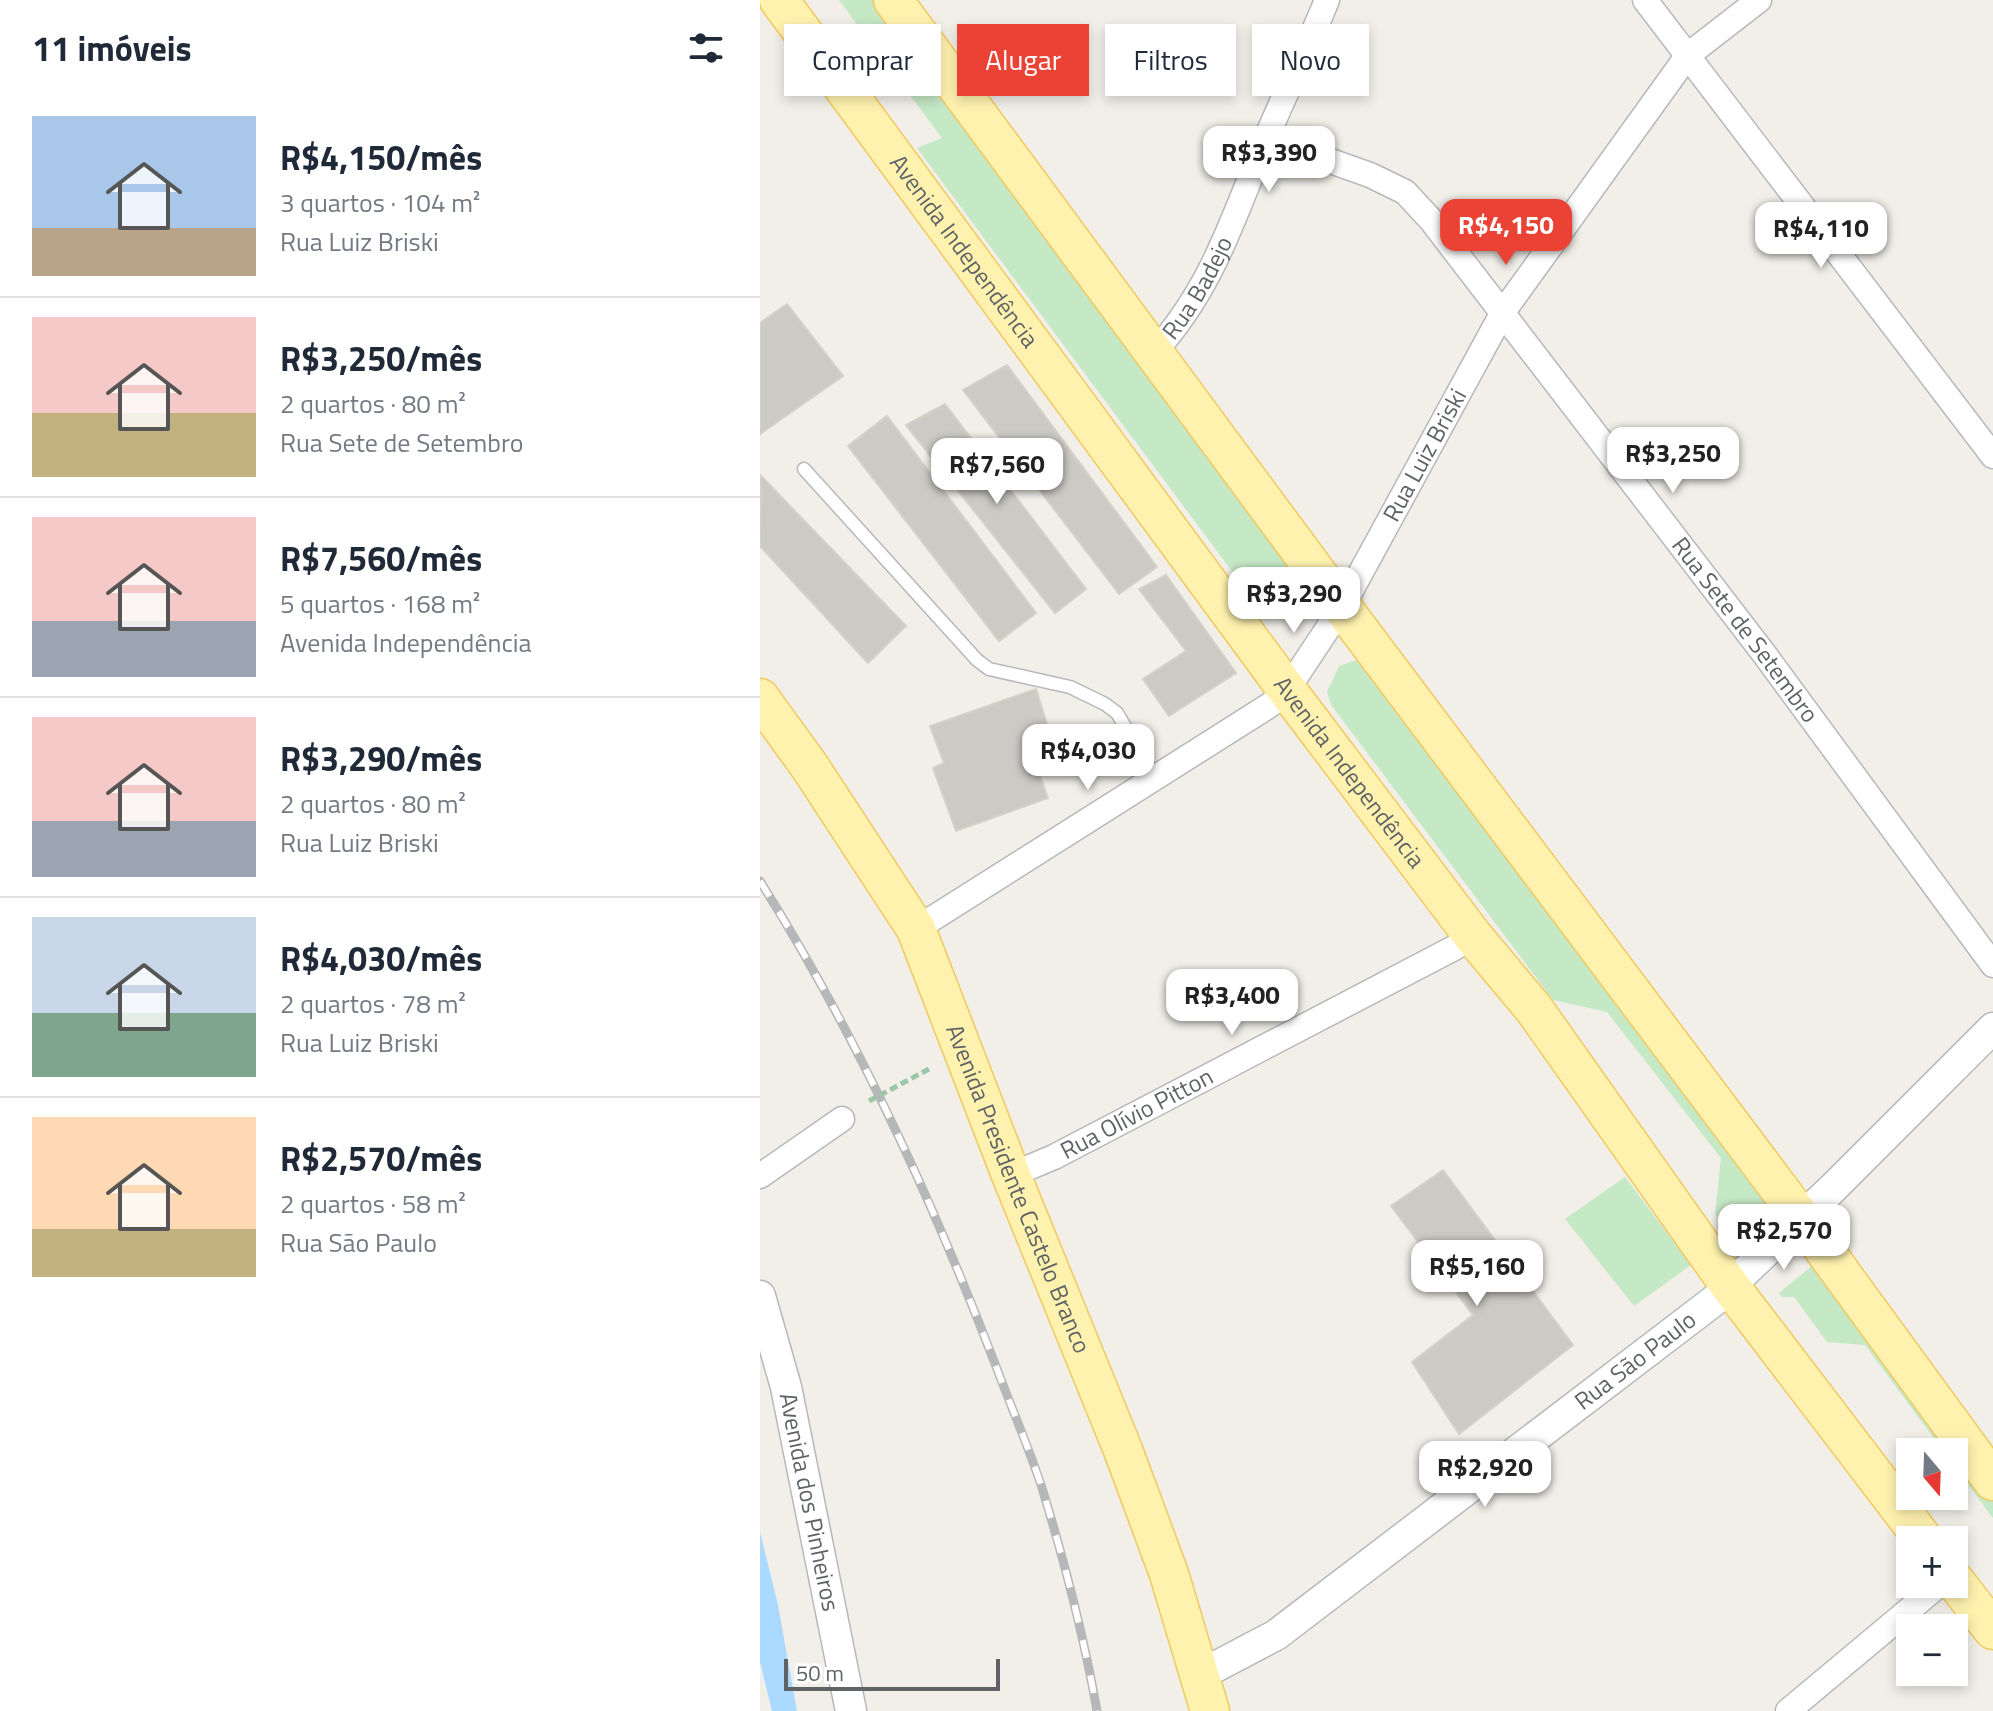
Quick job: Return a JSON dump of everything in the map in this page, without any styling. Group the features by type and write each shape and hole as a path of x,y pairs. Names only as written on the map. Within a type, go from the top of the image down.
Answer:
{"main road":[{"name":"Avenida Independência","path":"779,0 1287,690 1473,936 1534,1009 1730,1286 1913,1526"},
{"path":"893,0 1993,1481"},
{"name":"Avenida Presidente Castelo Branco","path":"760,698 810,767 916,929 1011,1175 1123,1450 1169,1574 1205,1693"},
{"path":"1968,1598 1993,1630"}],"street":[{"path":"1645,0 1993,456"},
{"name":"Rua Luiz Briski","path":"916,929 1270,705 1287,690 1342,607 1503,312 1688,55 1759,0"},
{"name":"Rua Badejo","path":"1154,352 1178,326 1212,270 1323,2"},
{"name":"Rua Sete de Setembro","path":"1266,138 1370,175 1405,192 1431,220 1765,655 1993,965"},
{"name":"Rua Olívio Pitton","path":"1011,1175 1054,1157 1473,936"},
{"name":"Rua São Paulo","path":"1205,1693 1276,1635 1715,1300 1993,1028"},
{"path":"760,1176 842,1119"},
{"name":"Avenida dos Pinheiros","path":"760,1296 786,1387 851,1711"},
{"path":"1788,1711 1923,1598"}],"lane":[{"path":"804,469 977,660 989,669 1070,687 1105,704 1117,713 1155,778"}],"path":[{"path":"869,1101 929,1069"}],"green space":[{"path":"839,0 880,0 897,24 857,24"},
{"path":"941,84 1301,582 1307,602 1301,621 1283,619 1271,607 1263,613 917,148 942,138 911,96 941,96"},
{"path":"1360,659 1781,1205 1741,1242 1715,1214 1721,1158 1607,1012 1553,1000 1332,706 1327,692 1339,666"},
{"path":"1625,1177 1691,1265 1634,1306 1565,1219"},
{"path":"1820,1259 1953,1438 1934,1438 1865,1345 1827,1342 1794,1297 1782,1297 1779,1293"},
{"path":"1968,1458 1993,1492 1993,1518 1968,1485"}],"water":[{"path":"760,1532 778,1605 797,1711 772,1711 760,1662"}],"building":[{"path":"787,304 843,376 760,434 760,323"},
{"path":"1007,365 1157,567 1119,594 963,390"},
{"path":"945,404 1086,589 1055,613 906,425"},
{"path":"887,416 1036,613 999,641 848,446"},
{"path":"761,476 906,626 868,663 760,546"},
{"path":"1166,575 1236,673 1169,716 1143,679 1186,651 1139,589"},
{"path":"1036,689 1055,750 1034,759 1048,798 956,831 933,768 944,763 930,726"},
{"path":"1443,1170 1573,1345 1459,1434 1412,1362 1473,1315 1391,1206"}],"railway":[{"path":"760,881 829,998 860,1058 919,1181 972,1306 1042,1488 1073,1599 1097,1711"}]}
